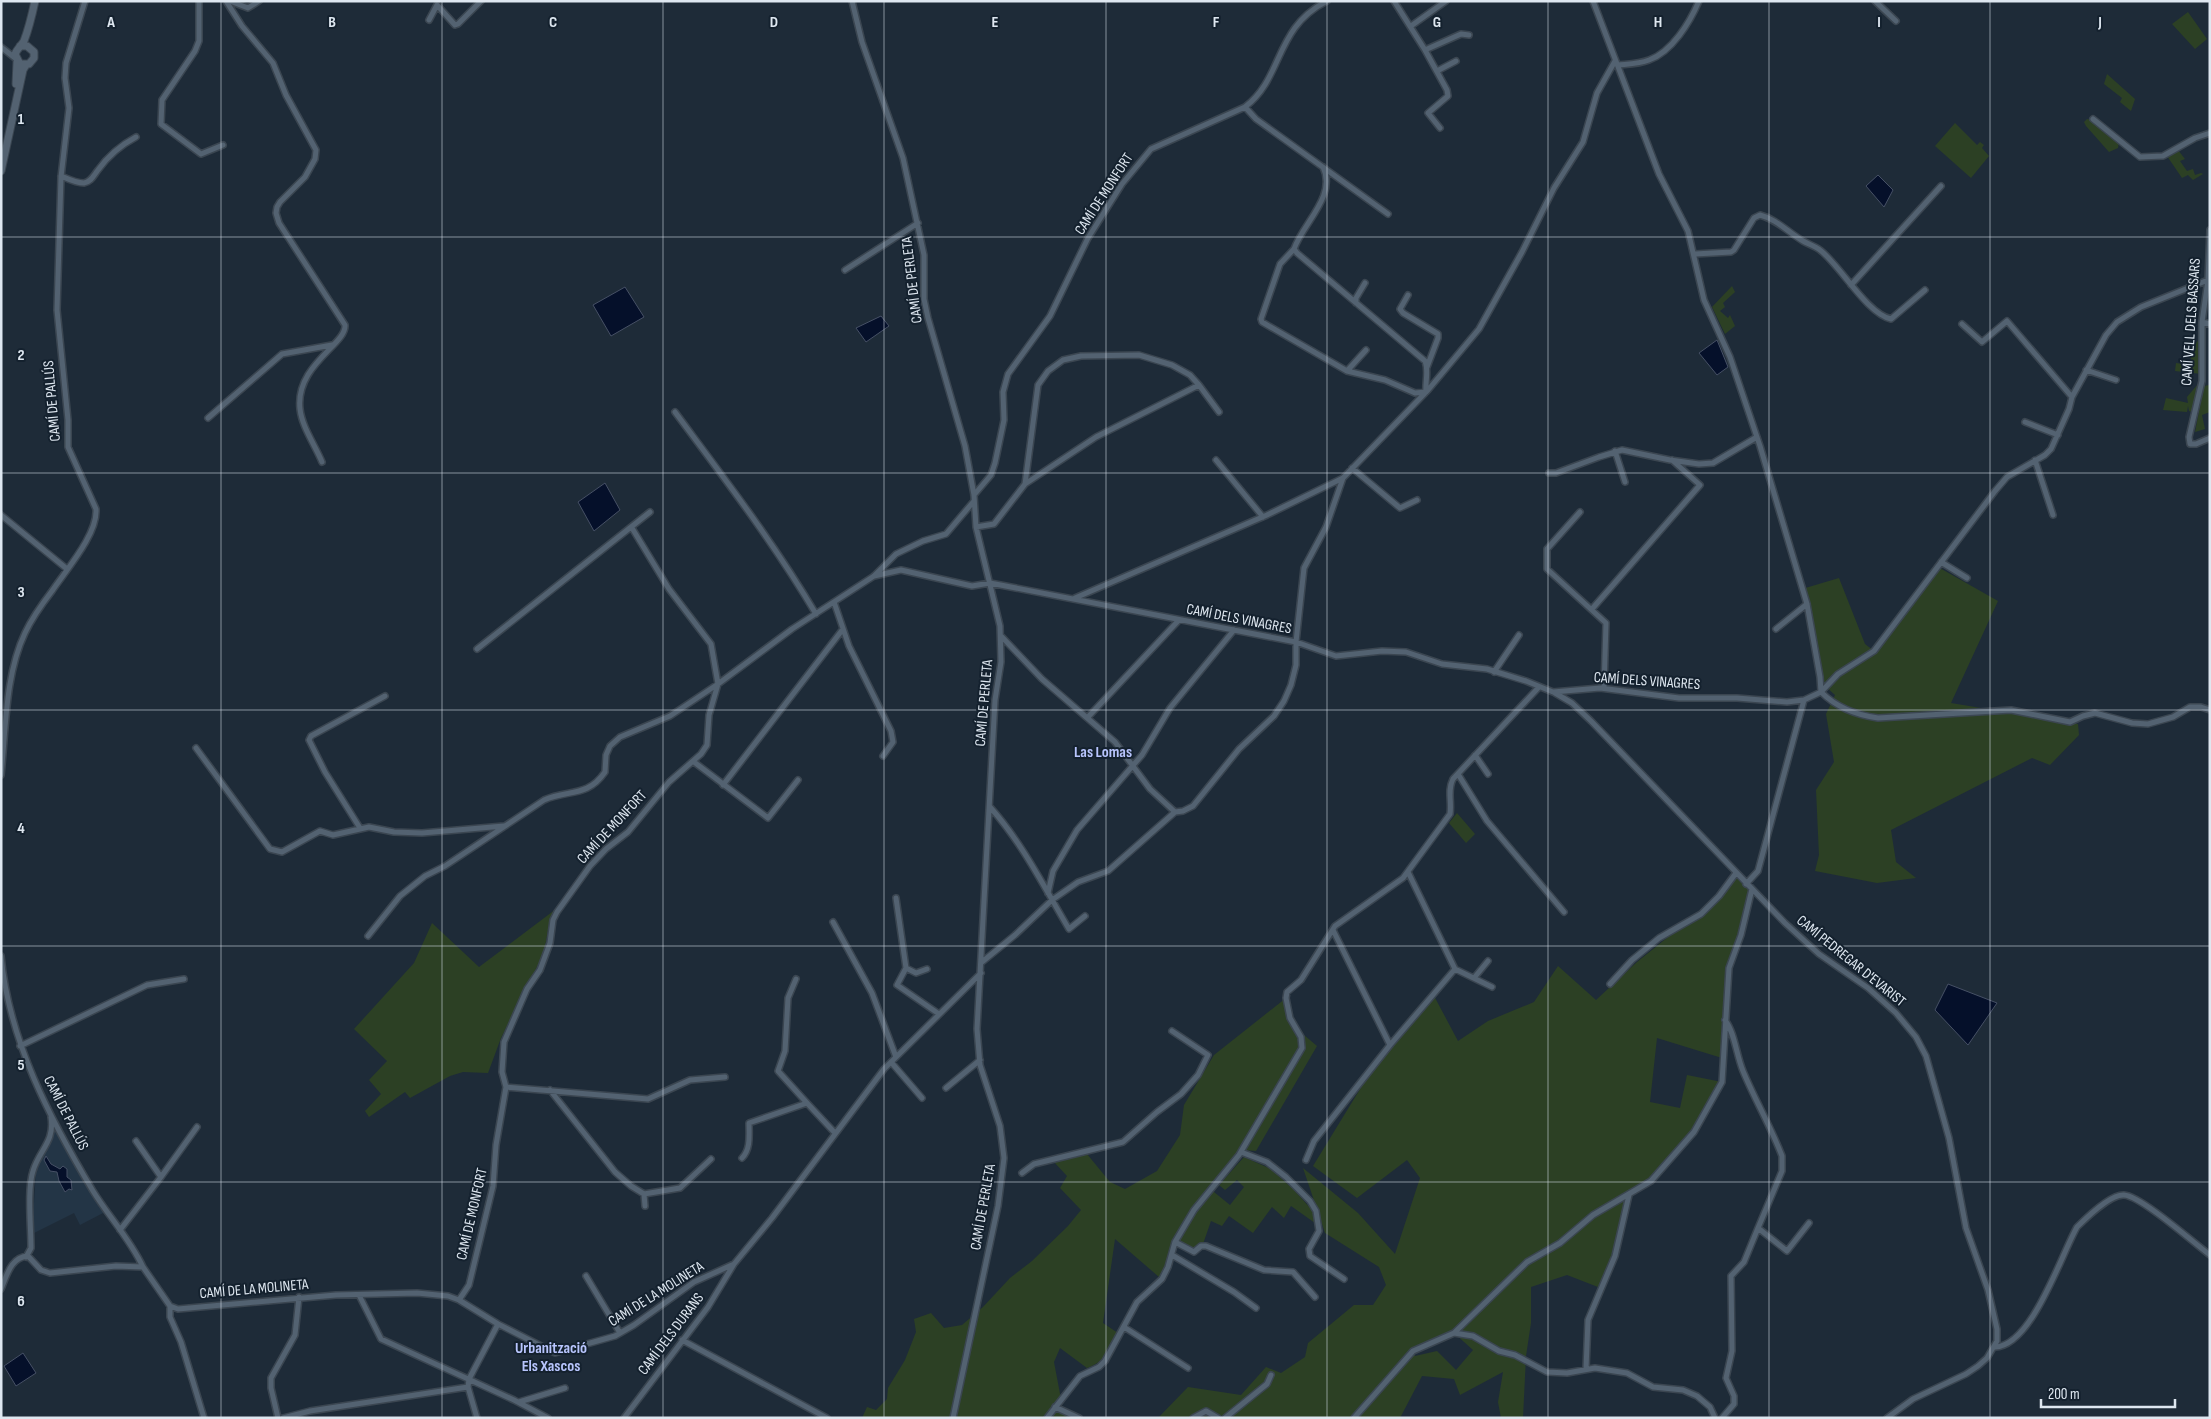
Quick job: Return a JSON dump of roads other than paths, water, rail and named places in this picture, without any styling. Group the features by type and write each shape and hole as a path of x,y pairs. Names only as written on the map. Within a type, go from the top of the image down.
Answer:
{"main road":[{"path":"1,154 16,85 16,54 29,28 35,1"},
{"path":"1,171 23,70 34,58 34,52 30,47 30,37 39,1"},
{"path":"16,54 30,47"},
{"path":"16,54 26,65"}],"street":[{"name":"CAMÍ DE PALLÚS","path":"1,775 4,722 18,652 25,632 93,527 96,517 92,501 68,447 68,420 57,310 61,176 69,108 65,78 66,63 85,1"},
{"path":"199,1 199,41 195,51 162,100 161,124 201,154 223,145"},
{"path":"226,1 242,26 273,63 286,94 316,150 310,170 280,202 276,213 288,239 346,325 343,334 308,373 301,386 299,399 303,422 322,462"},
{"path":"230,1 248,8 259,1"},
{"path":"429,20 437,5 451,22 455,25 458,24 481,1"},
{"name":"CAMÍ DE PERLETA","path":"852,1 862,42 899,145 918,223 924,255 924,299 965,446 974,498 976,527 1001,637 1001,662 995,700 977,1029 984,1080 1000,1126 1004,1158 998,1206 953,1418"},
{"name":"CAMÍ DE MONFORT","path":"459,1300 469,1285 488,1211 494,1178 496,1145 506,1087 502,1072 504,1042 528,989 540,970 550,943 553,920 557,912 590,866 606,849 628,832 669,782 694,762 707,745 709,715 718,684 792,629 874,576 896,554 946,534 991,475 1004,420 1004,392 1008,374 1050,316 1088,238 1122,184 1151,149 1245,106 1260,93 1281,48 1295,26 1307,14 1326,1"},
{"path":"1394,1 1438,71 1447,90 1448,96 1428,112 1440,128"},
{"path":"1411,26 1446,1"},
{"path":"1593,1 1659,174 1688,231 1695,254 1704,300 1730,357 1757,437 1807,604 1821,692 1844,709 1859,715 1878,718 2011,710 2070,722 2095,713 2132,723 2148,724 2173,717 2190,707 2201,707 2210,710"},
{"path":"1616,63 1647,61 1655,58 1688,25 1699,1"},
{"path":"1875,1 1896,21"},
{"path":"1425,50 1461,34 1469,35"},
{"path":"1,46 16,54"},
{"path":"1438,71 1456,61"},
{"path":"1074,598 1263,517 1343,478 1426,392 1465,346 1486,317 1522,252 1554,188 1583,142 1597,93 1616,63"},
{"path":"1245,106 1256,119 1388,214"},
{"path":"2093,119 2140,157 2162,156 2195,138 2210,133"},
{"path":"61,176 86,183 91,180 106,159 136,137"},
{"path":"1323,167 1327,176 1327,184 1315,213 1294,249 1280,264 1261,319 1262,322 1348,371 1385,380 1415,393 1426,392"},
{"path":"1852,285 1941,186"},
{"path":"1695,254 1730,252 1734,250 1754,218 1760,215 1768,217 1803,241 1820,249 1870,305 1891,320 1926,290"},
{"path":"844,270 918,223"},
{"name":"CAMÍ VELL DELS BASSARS","path":"2210,230 2208,280 2202,322 2202,381 2190,444 2196,444 2210,438"},
{"path":"1294,249 1425,362 1427,367"},
{"path":"1821,692 1838,674 1874,651 2007,477 2051,449 2067,415 2072,397 2106,335 2128,314 2208,280"},
{"path":"1356,303 1356,298 1365,283"},
{"path":"1408,295 1400,309 1403,313 1438,334 1424,381 1426,392"},
{"path":"1962,324 1982,342 2007,321 2072,397"},
{"path":"2202,322 2210,324"},
{"path":"208,418 282,354 333,344"},
{"path":"1348,371 1366,350"},
{"path":"1025,484 1038,385 1048,371 1063,360 1081,356 1139,355 1172,365 1190,375 1200,385 1219,412"},
{"path":"2086,370 2116,380"},
{"path":"976,527 994,524 1025,484 1096,437 1200,385"},
{"path":"675,412 751,515 816,614"},
{"path":"2059,412 2067,415"},
{"path":"2025,422 2058,435"},
{"path":"1549,473 1556,474 1622,450 1699,464 1713,463 1757,437"},
{"path":"1615,451 1625,482"},
{"path":"1216,460 1263,517"},
{"path":"1592,609 1700,485 1672,460"},
{"path":"2035,460 2053,515"},
{"path":"1352,468 1400,508 1417,500"},
{"path":"982,962 1015,935 1052,900 1078,882 1108,872 1175,812 1183,811 1201,798 1239,749 1274,716 1291,685 1296,665 1296,642 1304,568 1326,527 1343,478"},
{"path":"477,649 650,512"},
{"path":"1580,512 1547,549 1547,568 1606,623 1604,688"},
{"path":"1,515 67,569"},
{"path":"368,936 400,896 425,876 445,866 553,796 583,791 592,787 606,772 606,755 610,746 620,737 670,716 718,684 714,651 711,644 669,588 632,528"},
{"path":"1941,562 1967,578"},
{"name":"CAMÍ DELS VINAGRES","path":"874,576 901,570 972,586 990,584 1074,598 1296,642 1336,656 1382,651 1406,652 1442,664 1494,672 1552,692 1604,688 1679,698 1737,698 1787,702 1804,700 1821,692"},
{"path":"834,602 843,629 891,731 893,742 883,756"},
{"path":"1776,629 1807,604"},
{"path":"1088,717 1180,620"},
{"path":"723,786 843,629"},
{"path":"1048,894 1053,871 1077,830 1133,766 1170,708 1234,630"},
{"path":"1494,672 1518,635"},
{"path":"1001,637 1042,679 1115,742 1150,789 1175,812"},
{"path":"1047,1418 1080,1376 1099,1367 1105,1361 1137,1302 1162,1279 1168,1267 1175,1242 1194,1210 1241,1152 1302,1048 1301,1037 1290,1018 1286,998 1287,992 1301,980 1340,922 1395,885 1408,872 1418,854 1450,814 1452,806 1449,791 1450,785 1475,755 1539,687"},
{"name":"CAMÍ PEDREGAR D'EVARIST","path":"1552,692 1568,701 1591,720 1746,884 1819,954 1884,1001 1908,1026 1926,1056 1933,1074 1949,1138 1963,1220 1992,1305 1997,1329 1995,1347"},
{"path":"360,828 309,740 311,736 385,696"},
{"path":"1746,884 1758,871 1804,700"},
{"path":"196,748 270,849 282,852 320,831 333,835 369,827 394,832 422,833 505,826"},
{"path":"1475,755 1488,774"},
{"path":"694,762 723,786 768,818 798,780"},
{"path":"1458,774 1487,821 1564,912"},
{"path":"990,807 1006,824 1026,853 1069,929 1085,916"},
{"path":"1408,872 1454,969 1492,987"},
{"path":"1610,984 1632,960 1652,943 1701,914 1719,896 1736,873"},
{"path":"1354,1418 1413,1351 1454,1333 1527,1262 1560,1243 1593,1215 1651,1181 1694,1132 1722,1082 1729,968 1741,935 1752,889"},
{"path":"896,898 906,968 897,985 939,1014"},
{"path":"833,922 872,993 896,1057"},
{"path":"1333,930 1390,1045"},
{"name":"CAMÍ DE PALLÚS","path":"1,956 8,1004 20,1046 50,1112 94,1193 137,1254 143,1267"},
{"path":"1474,978 1488,961"},
{"path":"906,968 916,974 927,969"},
{"path":"1306,1160 1314,1141 1390,1045 1454,969"},
{"name":"CAMÍ DE LA MOLINETA","path":"170,1306 178,1309 298,1297 418,1293 448,1296 459,1300 498,1324 555,1353 620,1333 634,1326 687,1286 734,1264 772,1218 869,1087 891,1062 981,972"},
{"path":"20,1046 147,985 184,979"},
{"path":"796,979 788,998 785,1051 778,1071 835,1133"},
{"path":"1722,1418 1734,1404 1734,1396 1726,1378 1732,1350 1730,1276 1744,1262 1782,1171 1782,1156 1742,1070 1734,1048 1732,1029 1725,1020"},
{"path":"1022,1173 1034,1164 1124,1142 1157,1112 1181,1094 1198,1074 1208,1054 1172,1031"},
{"path":"946,1088 980,1060"},
{"path":"891,1062 922,1098"},
{"path":"506,1087 648,1099 690,1080 725,1077"},
{"path":"550,1090 615,1172 644,1194 680,1188 711,1159"},
{"path":"742,1158 746,1153 749,1143 749,1123 807,1102"},
{"path":"1,1289 12,1264 26,1257 31,1248 32,1171 50,1138 52,1126 50,1112"},
{"path":"120,1230 197,1127"},
{"path":"136,1141 161,1177"},
{"path":"1241,1152 1268,1162 1286,1176 1310,1201 1316,1211 1319,1231 1309,1249 1310,1256 1344,1279"},
{"path":"644,1194 645,1206"},
{"path":"1586,1369 1588,1320 1615,1256 1629,1195"},
{"path":"1887,1418 1913,1399 1966,1374 1987,1358 1995,1347 2002,1347 2013,1340 2043,1302 2077,1227 2086,1218 2114,1198 2124,1195 2131,1197 2174,1226 2210,1255"},
{"path":"1758,1228 1787,1251 1809,1223"},
{"path":"1175,1242 1194,1252 1201,1246 1206,1246 1264,1270 1293,1272 1315,1296"},
{"path":"1172,1255 1234,1292 1256,1308"},
{"path":"26,1257 32,1258 38,1267 50,1273 116,1266 143,1267 170,1306 170,1318 181,1342 204,1418"},
{"name":"CAMÍ DELS DURANS","path":"624,1418 708,1308 734,1264"},
{"path":"586,1276 620,1333"},
{"path":"359,1295 382,1339 519,1402 548,1418"},
{"path":"278,1418 271,1388 271,1378 295,1335 298,1297"},
{"path":"477,1418 468,1387 469,1379 498,1324"},
{"path":"1124,1326 1188,1368"},
{"path":"1454,1333 1473,1336 1500,1351 1515,1355 1547,1372 1567,1373 1595,1368 1627,1373 1652,1387 1683,1390 1697,1396 1710,1407 1715,1418"},
{"path":"682,1340 828,1418"},
{"path":"1225,1418 1267,1384 1271,1375"},
{"path":"283,1418 310,1411 468,1387"},
{"path":"519,1402 565,1388"},
{"path":"1055,1407 1079,1418"},
{"path":"1193,1418 1206,1411 1218,1418"}],"district":[{"name":"Las Lomas","path":"1103,752"},
{"name":"Urbanització Els Xascos","path":"551,1357"}]}
